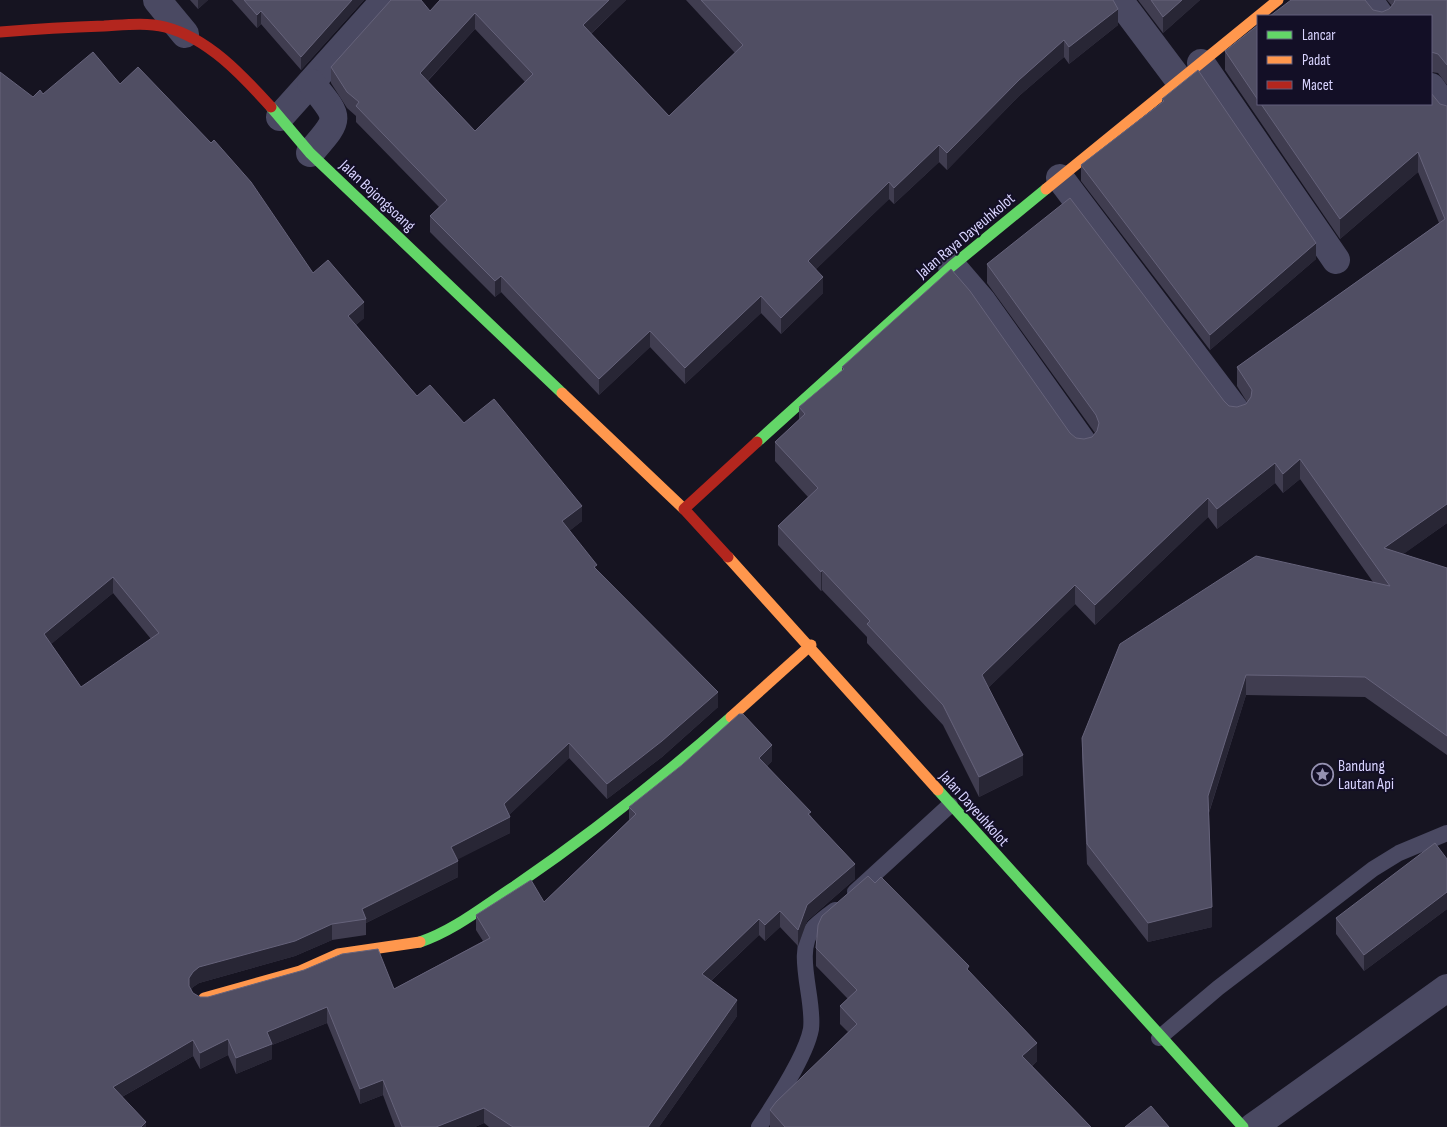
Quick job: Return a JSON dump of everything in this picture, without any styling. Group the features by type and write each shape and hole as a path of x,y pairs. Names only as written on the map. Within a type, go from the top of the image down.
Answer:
{"main road":[{"name":"Jalan Raya Dayeuhkolot","path":"1260,15 1278,0"},
{"name":"Jalan Raya Dayeuhkolot","path":"684,509 952,266 1257,17"},
{"name":"Jalan Bojongsoang","path":"0,32 139,24 166,26 185,34 206,47 280,117 310,153 684,509"},
{"name":"Jalan Dayeuhkolot","path":"684,509 811,645 950,805 1159,1038 1243,1127"},
{"path":"204,998 300,971 338,954 412,945 432,938 458,924 573,846 672,769 811,645"}],"street":[{"path":"157,0 185,34"},
{"path":"280,117 385,0"},
{"path":"1119,0 1179,80"},
{"path":"1369,0 1379,15"},
{"path":"1201,63 1336,260"},
{"path":"310,153 332,128 336,120 333,110 311,83"},
{"path":"1432,88 1447,110"},
{"path":"1060,178 1236,411"},
{"path":"952,266 982,301 1083,443"},
{"path":"1253,1127 1447,988"}],"lane":[{"path":"759,1127 806,1047 811,1020 804,953 806,941 814,928 893,859 950,805"},
{"path":"1159,1038 1218,988 1374,869 1399,853 1447,833"}],"building":[{"path":"244,0 352,0 301,57 261,11 257,15"},
{"path":"391,0 421,0 430,11 440,0 609,0 583,25 669,116 743,45 701,0 1113,0 1118,9 1069,47 1064,40 1019,80 947,153 939,145 894,188 889,182 808,261 823,277 781,318 761,296 685,368 650,331 599,379 501,276 495,281 430,216 447,200 356,106 359,102 347,92 331,67","holes":["475,13 533,74 475,131 420,73"]},
{"path":"1151,0 1182,0 1163,17"},
{"path":"1291,0 1365,0 1373,10 1382,12 1389,9 1395,0 1447,0 1447,65 1438,54 1432,52 1432,15 1271,15"},
{"path":"1257,26 1257,99 1225,51"},
{"path":"93,52 120,84 138,67 211,143 214,140 251,182 313,273 328,260 364,302 348,316 417,396 430,385 464,423 494,399 582,506 562,521 597,565 594,567 718,692 662,741 607,784 569,743 504,804 510,817 451,847 458,861 362,909 366,919 332,924 295,941 199,967 189,978 189,986 193,993 200,997 208,997 304,970 342,954 378,949 394,989 490,938 476,915 531,880 544,902 636,814 629,807 682,765 739,714 743,714 772,745 759,758 811,812 808,814 855,864 807,905 798,930 780,911 765,925 759,919 702,974 737,1000 648,1127 513,1127 484,1108 436,1127 402,1127 383,1080 360,1089 327,1007 267,1032 272,1044 236,1058 228,1039 200,1053 193,1040 113,1087 146,1122 141,1127 0,1127 0,72 33,97 40,90 43,94","holes":["113,577 159,633 81,687 44,634"]},
{"path":"1198,70 1316,243 1210,335 1081,165 1164,101 1162,99"},
{"path":"1432,94 1440,104 1447,106 1447,504 1384,548 1447,568 1447,736 1365,677 1246,675 1208,796 1212,907 1148,923 1087,844 1082,738 1120,644 1256,556 1390,586 1300,459 1283,474 1275,463 1217,509 1208,498 1095,605 1075,585 982,675 1023,755 979,777 943,705 867,624 870,621 778,526 818,488 775,442 805,414 799,407 844,369 842,367 951,269 970,291 1070,433 1076,438 1092,437 1097,431 1099,423 1096,415 987,264 1070,198 1224,401 1229,406 1237,407 1246,404 1251,397 1252,390 1237,367 1445,219 1418,152 1340,219 1262,105 1432,105"},
{"path":"1435,843 1447,859 1447,892 1364,955 1336,918"},
{"path":"868,876 875,883 881,877 969,966 967,969 1037,1043 1022,1056 1091,1127 785,1127 770,1110 857,1024 840,1006 857,990 816,948 818,925 822,916"},
{"path":"1151,1106 1169,1127 1125,1127"}],"traffic: fast":[{"path":"271,107 310,153 562,393"},
{"path":"757,442 952,266 1046,189"},
{"path":"420,942 445,931 469,917 599,826 679,762 731,717"},
{"path":"938,790 1243,1127"}],"traffic: slow":[{"path":"1260,15 1278,0"},
{"path":"1046,189 1257,17"},
{"path":"562,393 684,509"},
{"path":"728,557 938,790"},
{"path":"731,717 811,645"},
{"path":"204,998 300,971 338,954 420,942"}],"traffic: jam":[{"path":"0,32 134,24 165,27 181,32 210,49 236,71 271,107"},
{"path":"728,557 684,509 757,442"}],"place":[{"name":"Bandung Lautan Api","path":"1322,774"}]}
